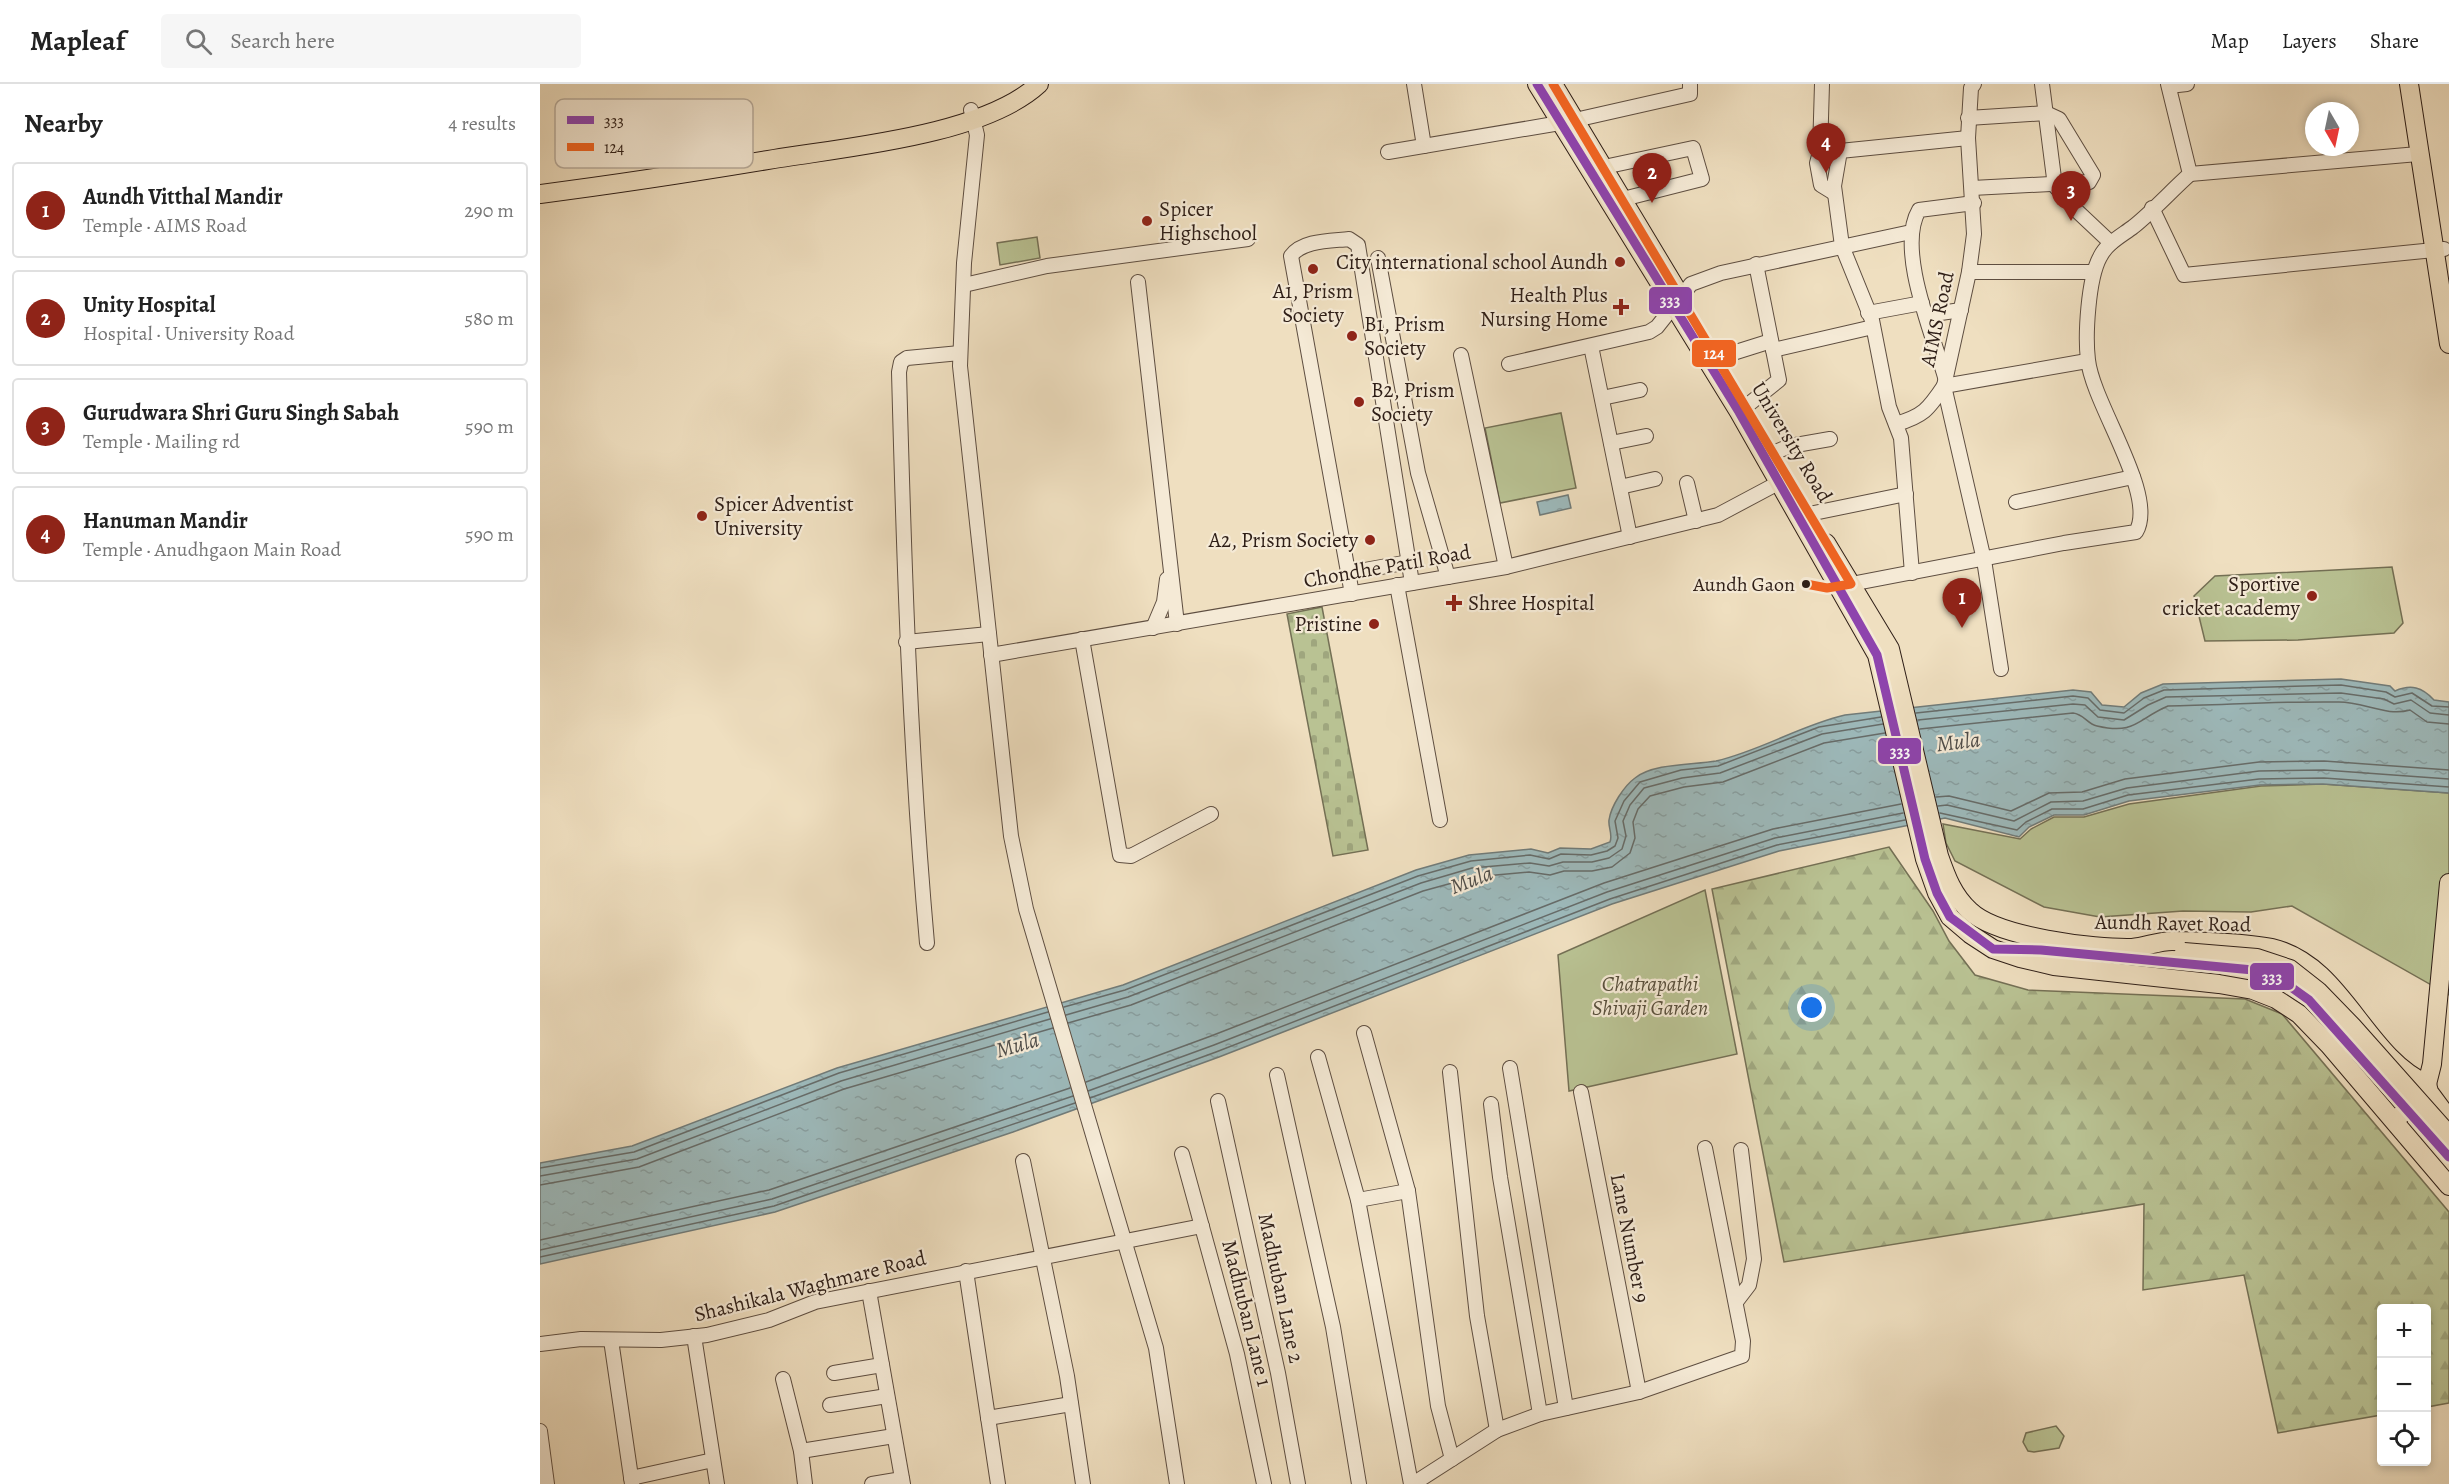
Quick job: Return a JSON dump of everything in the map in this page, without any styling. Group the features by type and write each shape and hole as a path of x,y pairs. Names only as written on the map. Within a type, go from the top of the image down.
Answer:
{"main road":[{"path":"753,151 973,115 1022,84"},
{"path":"753,162 828,151 1008,106 1038,84"},
{"name":"University Road","path":"1537,84 1604,167 1676,300 1717,358 1780,482 1844,586 1890,649 1890,671 1932,858"},
{"name":"University Road","path":"1553,84 1568,122 1742,410 1773,453 1809,514 1844,586"},
{"path":"2409,84 2418,154 2443,263"},
{"path":"2418,84 2443,263 2449,344"},
{"path":"540,183 639,168"},
{"path":"540,194 714,168"},
{"path":"1932,858 1937,893 1950,917 1993,949 2054,966 2253,990 2276,999 2300,1014 2449,1186"},
{"name":"Aundh Ravet Road","path":"1932,858 1970,912 1995,926 2060,941 2132,948 2171,941 2269,948 2293,954 2313,968 2336,992 2390,1056 2417,1080 2427,1084"},
{"path":"2402,1114 2427,1084 2433,1064 2449,883"},
{"path":"2132,948 2257,958 2290,969 2318,991 2352,1026 2449,1135"},
{"path":"2338,1057 2367,1074 2449,1170"},
{"path":"2427,1084 2429,1092 2449,1119"}],"street":[{"path":"1414,84 1424,146"},
{"path":"1388,152 1568,122 1690,94 1690,84"},
{"path":"1822,84 1820,152 1817,163 1821,185 1834,193"},
{"name":"AIMS Road","path":"1974,84 1971,88 1968,118 1974,234 1969,272 1945,382 1984,560 2001,669"},
{"path":"2042,84 2055,186 2077,211 2111,243"},
{"path":"2187,84 2169,85 2190,174"},
{"path":"1968,118 2046,113 2059,119 2092,175 2089,182 2055,186 1972,188"},
{"path":"973,115 976,135 960,353 1014,854 1026,909 1156,1348 1177,1484"},
{"path":"1820,152 1968,138"},
{"path":"1604,167 1693,148 1702,179 1623,199"},
{"path":"1840,151 1834,193 1842,246 1873,327 1889,407 1901,438 1912,573"},
{"path":"1844,586 2064,543 2132,534 2139,524 2139,492 2101,403 2088,361 2090,284 2101,255 2111,243 2134,226 2190,174 2418,154"},
{"path":"1896,424 1917,418 1929,408 1945,382 1924,309 1911,232 1913,220 1919,210 1974,203"},
{"path":"2152,208 2184,275 2443,263"},
{"path":"1509,364 1648,332 1657,327 1676,300 1697,281 1756,264 1811,255 1842,246 1911,232"},
{"path":"964,285 1047,266 1248,239"},
{"path":"1352,594 1291,256 1300,247 1322,242 1349,239 1358,245 1412,583"},
{"path":"1378,258 1419,473 1448,577"},
{"path":"1742,410 1779,380 1756,264"},
{"path":"1969,272 2093,272"},
{"path":"1138,282 1177,624"},
{"path":"1868,313 1924,309 1960,310"},
{"path":"1717,358 1873,327"},
{"path":"1591,346 1630,537"},
{"path":"927,943 916,820 906,642 899,372 901,362 907,358 960,353"},
{"path":"1461,355 1506,567"},
{"path":"1945,382 2088,361"},
{"path":"1602,398 1640,390"},
{"path":"1611,443 1646,436"},
{"path":"1773,453 1790,446 1830,439"},
{"path":"2016,502 2133,477"},
{"path":"1620,487 1655,479"},
{"name":"Chondhe Patil Road","path":"991,655 1506,567 1696,521 1728,510 1780,482"},
{"path":"1687,483 1696,521"},
{"path":"1809,514 1906,494"},
{"path":"1348,573 1409,562"},
{"path":"1153,628 1164,602 1166,582 1172,572"},
{"path":"1397,585 1440,820"},
{"path":"906,642 989,634"},
{"path":"1082,639 1120,855 1131,856 1211,814"},
{"path":"1364,1033 1408,1191 1438,1407 1452,1459"},
{"path":"1318,1056 1358,1200 1412,1484 1497,1430 1540,1414 1639,1392 1742,1356 1745,1350 1705,1148"},
{"path":"1510,1068 1566,1408"},
{"path":"1450,1072 1477,1316 1497,1430"},
{"path":"1277,1075 1333,1327 1359,1484"},
{"name":"Lane Number 9","path":"1581,1092 1639,1392"},
{"name":"Madhuban Lane 2","path":"1218,1101 1278,1373 1298,1484"},
{"path":"1491,1104 1500,1177 1540,1414"},
{"path":"1736,1302 1749,1285 1754,1259 1741,1150"},
{"name":"Madhuban Lane 1","path":"1182,1154 1237,1354 1264,1484"},
{"path":"1023,1161 1071,1404 1083,1484"},
{"path":"1358,1200 1408,1191"},
{"name":"Shashikala Waghmare Road","path":"540,1344 581,1339 694,1336 738,1329 815,1302 1202,1226"},
{"path":"966,1271 998,1484"},
{"path":"869,1291 902,1481 872,1484"},
{"path":"694,1336 717,1484"},
{"path":"611,1340 632,1481 713,1461"},
{"path":"834,1373 882,1365"},
{"path":"783,1379 801,1451 805,1484"},
{"path":"830,1405 887,1396"},
{"path":"988,1418 1071,1404"},
{"path":"540,1431 547,1484"},
{"path":"801,1451 894,1436"}],"green space":[{"path":"1037,237 1040,258 1000,265 997,243"},
{"path":"1561,413 1576,488 1500,503 1485,428"},
{"path":"2392,567 2403,623 2394,633 2298,640 2205,641 2194,596 2215,576"},
{"path":"1322,607 1368,850 1333,856 1287,614"},
{"path":"2323,784 2449,793 2449,995 2292,906 2251,912 2183,911 2100,917 2044,907 1955,861 1946,843 1943,824 2020,839 2031,829 2054,817 2084,817 2129,804 2261,786"},
{"path":"1889,847 1933,911 1949,941 1975,975 2028,990 2245,999 2282,1014 2449,1212 2449,1403 2431,1406 2431,1304 2377,1304 2377,1416 2278,1433 2244,1275 2143,1290 2144,1204 1784,1262 1712,889"},
{"name":"Chatrapathi Shivaji Garden","path":"1705,890 1737,1054 1569,1091 1558,955"},
{"path":"2056,1426 2064,1436 2059,1448 2028,1451 2023,1442 2026,1433"}],"water":[{"path":"1568,495 1571,508 1540,515 1537,502"},
{"name":"Mula","path":"2341,679 2390,686 2395,691 2416,688 2434,700 2449,702 2449,793 2323,784 2260,785 2129,801 2084,815 2054,815 2029,827 2019,837 1945,818 1779,851 1612,904 1219,1057 1013,1132 775,1212 540,1264 540,1163 632,1146 837,1068 1123,985 1416,870 1469,855 1531,849 1548,853 1560,848 1591,849 1610,842 1609,820 1619,797 1635,778 1652,770 1732,757 1812,725 1845,715 2073,690 2091,692 2102,705 2124,707 2141,693 2163,684"}],"transit line":[{"name":"333","path":"1537,84 1739,412 1877,655 1925,859 1937,893 1950,917 1993,949 2041,950 2253,970 2281,980 2309,1000 2449,1157"},
{"name":"124","path":"1553,84 1851,584 1827,588 1806,584"}],"place":[{"name":"Hanuman Mandir","path":"1826,173"},
{"name":"Unity Hospital","path":"1652,203"},
{"name":"Spicer Highschool","path":"1147,221"},
{"name":"Gurudwara Shri Guru Singh Sabah","path":"2071,221"},
{"name":"City international school Aundh","path":"1620,262"},
{"name":"A1, Prism Society","path":"1313,269"},
{"name":"Health Plus Nursing Home","path":"1621,307"},
{"name":"B1, Prism Society","path":"1352,336"},
{"name":"B2, Prism Society","path":"1359,402"},
{"name":"Spicer Adventist University","path":"702,516"},
{"name":"A2, Prism Society","path":"1370,540"},
{"name":"Aundh Gaon","path":"1806,584"},
{"name":"Sportive cricket academy","path":"2312,596"},
{"name":"Shree Hospital","path":"1454,603"},
{"name":"Pristine","path":"1374,624"},
{"name":"Aundh Vitthal Mandir","path":"1962,628"}]}
